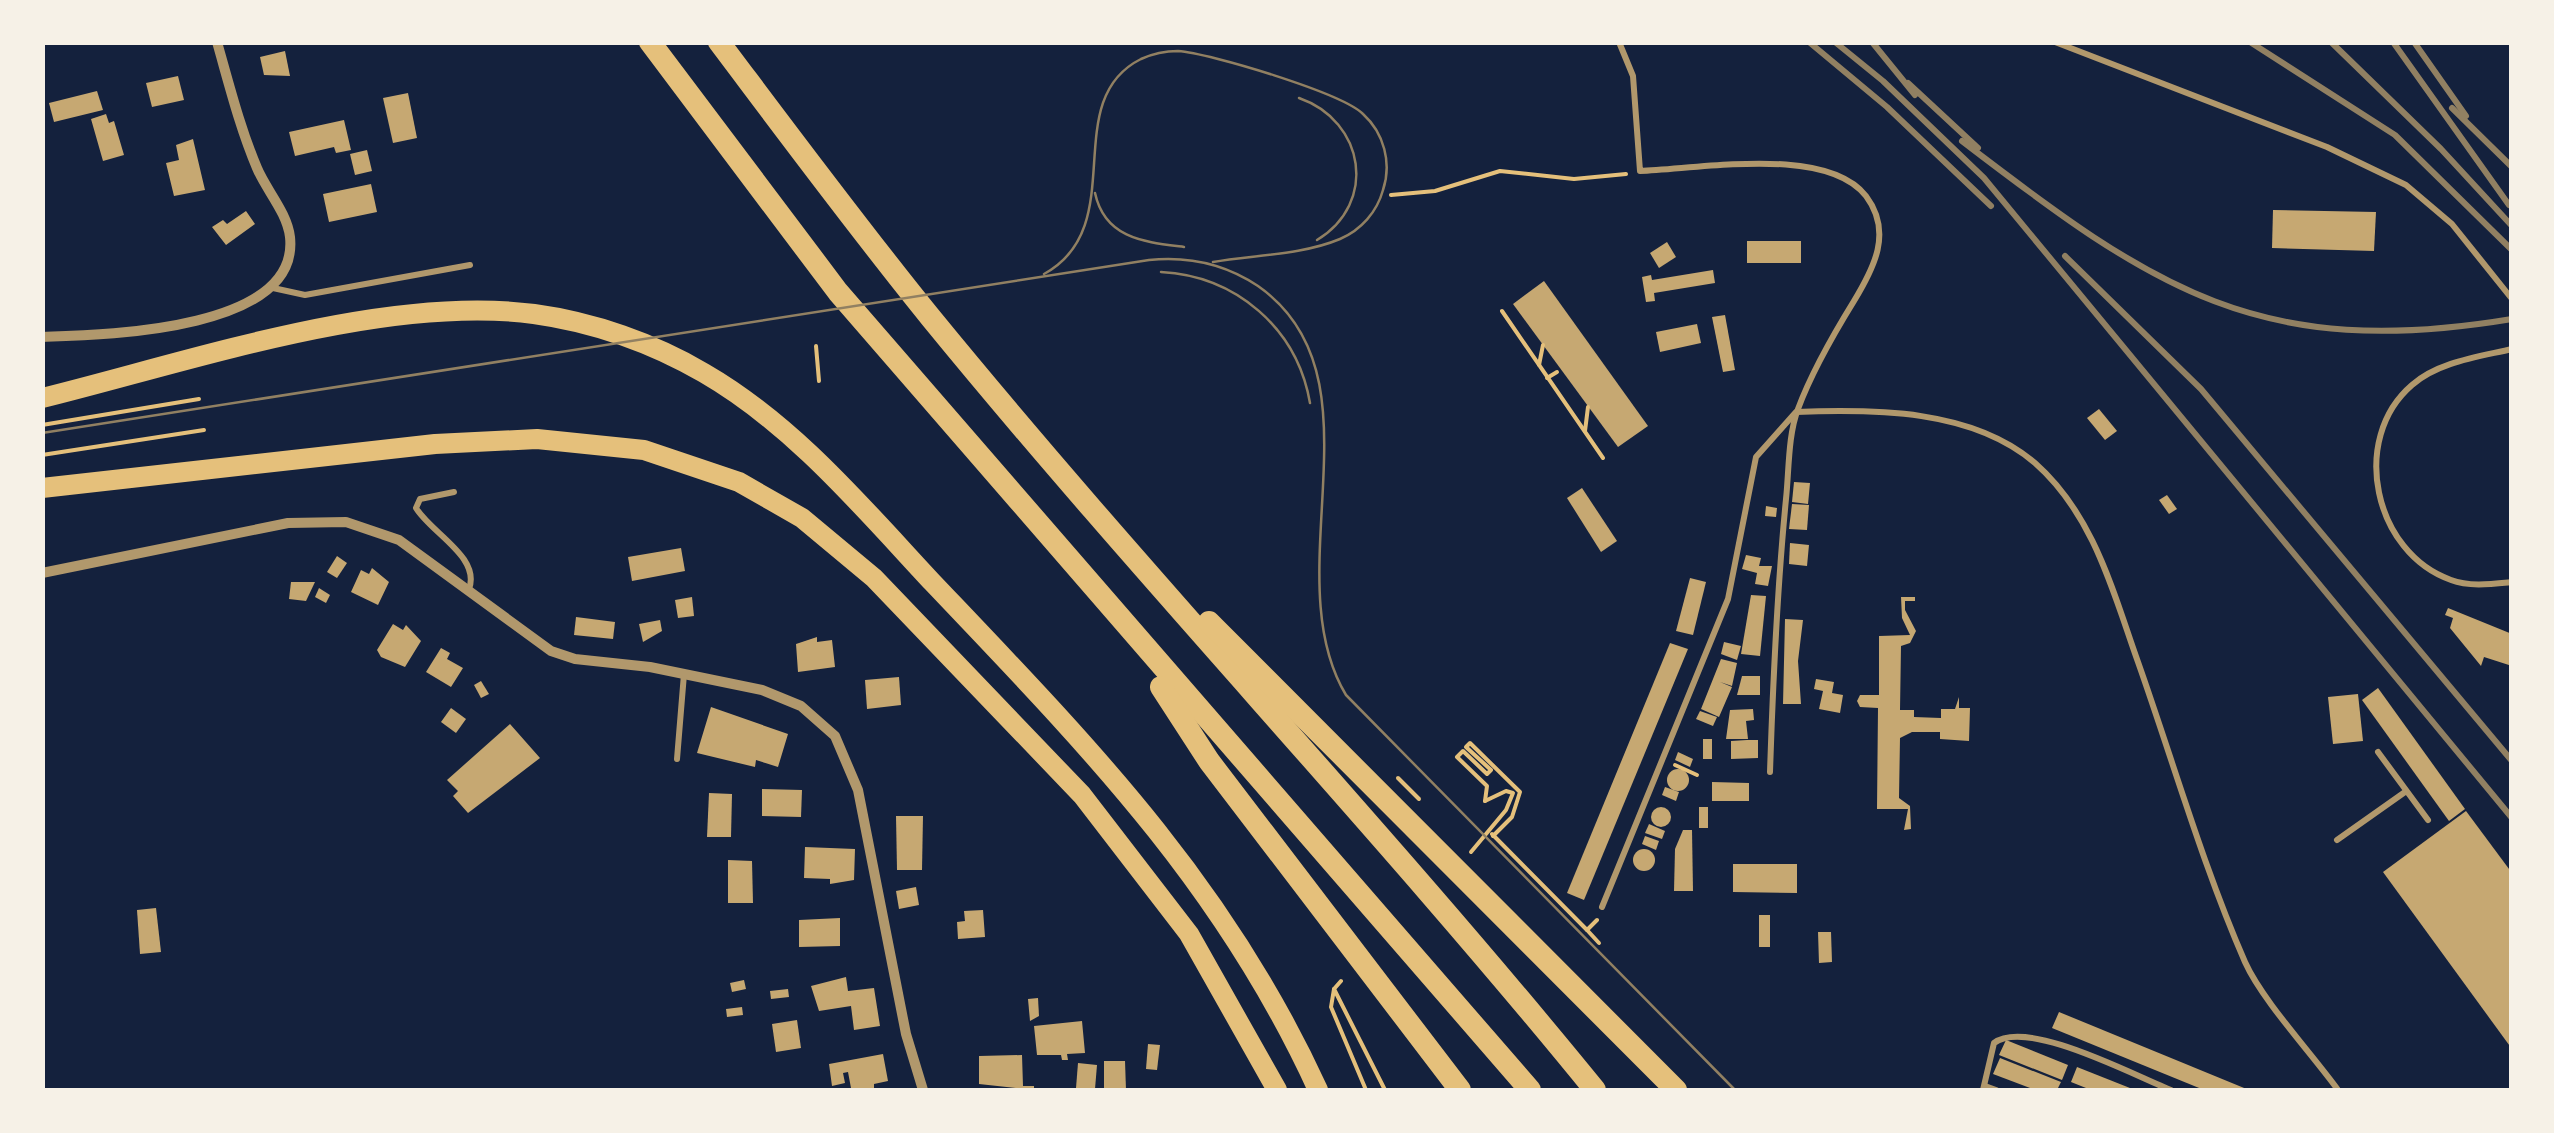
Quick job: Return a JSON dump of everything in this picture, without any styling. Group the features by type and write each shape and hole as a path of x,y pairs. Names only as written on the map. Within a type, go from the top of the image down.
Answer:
{"highway":[{"path":"650,42 838,292 1118,621 1461,1006 1530,1090"},
{"path":"719,42 932,318 1338,793 1493,965 1596,1090"},
{"path":"1121,540 1343,752 1676,1090"},
{"path":"1118,621 1209,761 1460,1090"}],"main road":[{"path":"42,398 344,325 416,313 508,312 600,329 683,361 752,404 816,460 1129,792 1190,869 1240,944 1318,1090"},
{"path":"42,488 435,444 537,438 644,450 740,482 802,518 874,578 1082,795 1190,934 1277,1090"}],"street":[{"path":"42,337 167,326 248,303 273,288 289,256 288,228 256,167 217,42"},
{"path":"42,573 258,529 324,520 367,527 399,540 563,656 738,683 801,706 842,745 858,790 906,1034 923,1090"}],"lane":[{"path":"1602,908 1728,599 1756,456 1796,412 1826,347 1872,272 1881,244 1876,214 1852,182 1816,167 1640,171 1634,76 1620,42"},
{"path":"2055,42 2326,147 2406,185 2452,224 2512,299"},
{"path":"273,288 305,295 470,265"},
{"path":"2512,349 2450,364 2414,383 2386,420 2376,466 2379,502 2395,536 2416,561 2452,581 2512,582"},
{"path":"1770,772 1774,624 1796,412"},
{"path":"1796,412 1880,412 1979,430 2035,463 2060,491 2094,541 2246,965 2338,1090"},
{"path":"454,492 420,500 416,508 468,565 472,578 468,590"},
{"path":"677,759 684,672"},
{"path":"2378,752 2428,820"},
{"path":"2337,840 2405,792"},
{"path":"1996,1090 1984,1088 1994,1044 2010,1034 2023,1034 2171,1090"}],"path":[{"path":"1391,195 1435,191 1500,171 1574,180 1614,176"},
{"path":"1502,311 1603,458"},
{"path":"816,346 819,381"},
{"path":"1539,366 1543,346"},
{"path":"1547,378 1557,372"},
{"path":"42,425 199,399"},
{"path":"1585,432 1588,406"},
{"path":"42,455 204,430"},
{"path":"1473,849 1512,817 1520,792 1470,743 1466,747 1491,770 1488,774 1463,751 1457,757 1487,786 1484,801 1506,791 1513,793 1491,834"},
{"path":"1690,772 1697,775"},
{"path":"1491,834 1599,943"},
{"path":"1341,981 1334,989 1331,1007 1366,1090"},
{"path":"1334,989 1385,1090"}],"building":[{"path":"285,51 290,76 264,75 260,57"},
{"path":"178,76 184,100 152,107 146,83"},
{"path":"97,91 103,110 54,122 49,103"},
{"path":"408,93 417,138 393,143 383,98"},
{"path":"106,114 109,123 114,121 124,155 103,161 91,119"},
{"path":"344,120 351,150 336,153 334,147 295,156 289,132"},
{"path":"193,139 205,190 174,196 166,163 179,160 176,145"},
{"path":"367,150 372,171 355,175 350,154"},
{"path":"371,184 377,212 329,222 323,194"},
{"path":"2273,210 2376,212 2374,251 2272,248"},
{"path":"246,211 255,224 226,245 212,227 223,220 227,224"},
{"path":"1747,241 1801,241 1801,263 1747,263"},
{"path":"1667,242 1676,257 1659,268 1650,253"},
{"path":"1713,270 1715,283 1654,293 1655,301 1646,302 1642,277 1651,275 1652,280"},
{"path":"1544,281 1648,426 1618,447 1513,304"},
{"path":"1725,315 1735,370 1723,372 1712,317"},
{"path":"1697,324 1701,343 1660,352 1656,332"},
{"path":"2099,409 2117,431 2105,440 2087,418"},
{"path":"1794,482 1810,483 1808,504 1792,502"},
{"path":"1582,488 1617,541 1601,552 1567,498"},
{"path":"2167,495 2177,509 2169,514 2159,500"},
{"path":"1792,504 1809,505 1807,530 1789,529"},
{"path":"1766,506 1777,508 1776,517 1765,516"},
{"path":"1790,543 1809,545 1807,566 1789,564"},
{"path":"681,548 685,571 632,581 628,557"},
{"path":"1746,555 1761,558 1759,566 1772,566 1768,586 1755,584 1757,573 1742,569"},
{"path":"337,556 347,563 337,578 327,572"},
{"path":"372,568 389,582 378,605 351,592 361,570 369,574"},
{"path":"1690,578 1706,582 1693,635 1676,631"},
{"path":"291,582 315,582 306,601 289,599"},
{"path":"319,588 330,595 326,603 315,597"},
{"path":"1751,595 1766,596 1760,656 1741,654"},
{"path":"692,597 694,616 678,618 675,600"},
{"path":"1901,597 1915,597 1915,601 1905,601 1905,610 1916,631 1910,643 1901,646 1900,710 1914,710 1914,717 1941,718 1941,709 1955,709 1959,697 1959,708 1970,708 1969,741 1940,739 1940,732 1912,732 1900,738 1899,798 1910,806 1911,829 1904,830 1908,809 1877,809 1878,708 1860,707 1857,701 1860,695 1879,695 1879,636 1910,635 1902,618"},
{"path":"2448,608 2512,634 2512,666 2484,657 2481,666 2450,628 2453,618 2445,615"},
{"path":"576,617 615,622 613,639 574,635"},
{"path":"1785,619 1803,620 1798,661 1801,704 1783,704"},
{"path":"660,620 662,631 643,642 639,624"},
{"path":"393,624 403,630 406,625 421,641 405,667 381,657 377,650"},
{"path":"817,637 817,642 832,640 835,667 798,672 796,644"},
{"path":"1724,642 1741,646 1737,660 1721,654"},
{"path":"1670,643 1688,649 1584,900 1567,893"},
{"path":"441,648 450,653 447,659 463,668 451,687 426,672"},
{"path":"1721,659 1737,663 1732,686 1720,682 1732,687 1719,717 1701,709"},
{"path":"1742,676 1760,676 1760,695 1737,695"},
{"path":"899,677 901,705 867,709 865,680"},
{"path":"1816,679 1834,682 1832,693 1843,695 1840,713 1819,709 1823,691 1814,689"},
{"path":"481,681 489,694 481,698 474,685"},
{"path":"2378,688 2465,809 2449,821 2362,700"},
{"path":"2358,694 2363,741 2333,744 2328,697"},
{"path":"711,707 788,734 778,767 756,760 755,767 697,753"},
{"path":"451,708 466,719 456,733 441,722"},
{"path":"1753,709 1754,720 1746,721 1748,739 1726,739 1730,710"},
{"path":"1700,711 1717,717 1713,726 1696,719"},
{"path":"510,724 540,758 468,813 453,796 458,791 447,780"},
{"path":"1703,739 1712,739 1712,759 1703,759"},
{"path":"1758,740 1758,758 1731,759 1731,741"},
{"path":"1678,752 1693,759 1690,767 1675,760"},
{"path":"1678,769 1686,772 1686,788 1678,791 1670,788 1667,780 1670,772"},
{"path":"1712,782 1749,783 1749,801 1712,801"},
{"path":"1665,787 1679,792 1676,801 1662,795"},
{"path":"762,789 802,790 801,817 762,816"},
{"path":"709,793 732,794 731,837 707,837"},
{"path":"1661,807 1671,817 1661,827 1651,817"},
{"path":"1699,807 1708,807 1708,828 1699,828"},
{"path":"2466,811 2512,873 2512,1049 2383,872"},
{"path":"896,816 923,816 922,870 897,870"},
{"path":"1649,824 1665,831 1662,839 1645,833"},
{"path":"1683,830 1692,830 1693,891 1674,891 1675,849"},
{"path":"1645,836 1659,841 1656,850 1642,844"},
{"path":"805,847 855,849 854,880 830,884 830,879 804,878"},
{"path":"1644,849 1652,852 1652,868 1644,871 1636,868 1633,860 1636,852"},
{"path":"728,860 752,861 753,903 728,903"},
{"path":"1733,864 1797,864 1797,893 1733,892"},
{"path":"916,887 919,905 899,909 896,891"},
{"path":"156,908 161,952 140,954 137,910"},
{"path":"983,910 985,937 958,939 957,922 965,921 964,911"},
{"path":"1759,915 1770,915 1770,947 1759,947"},
{"path":"840,918 840,946 799,947 799,920"},
{"path":"1818,932 1831,932 1832,962 1819,963"},
{"path":"846,977 848,991 874,988 880,1026 854,1030 851,1006 819,1011 811,986"},
{"path":"744,980 746,989 732,992 730,983"},
{"path":"788,989 789,997 771,999 770,991"},
{"path":"1038,998 1039,1016 1030,1021 1028,999"},
{"path":"742,1007 743,1015 727,1017 726,1009"},
{"path":"2059,1012 2249,1090 2204,1090 2052,1028"},
{"path":"797,1020 801,1048 776,1052 772,1024"},
{"path":"1082,1021 1085,1053 1067,1054 1068,1060 1062,1060 1061,1055 1037,1055 1034,1026"},
{"path":"2006,1040 2068,1065 2062,1080 1999,1055"},
{"path":"1148,1044 1160,1045 1157,1070 1146,1069"},
{"path":"883,1054 888,1081 874,1084 874,1089 851,1088 848,1072 843,1073 845,1083 832,1086 829,1064"},
{"path":"1022,1055 1023,1086 1034,1086 1034,1090 979,1084 979,1056"},
{"path":"2000,1058 2061,1082 2057,1090 2035,1090 1993,1074"},
{"path":"1104,1061 1125,1061 1126,1090 1104,1090"},
{"path":"1078,1063 1097,1065 1095,1089 1076,1088"},
{"path":"2077,1067 2135,1090 2091,1090 2071,1082"}],"tram line":[{"path":"1044,274 1070,253 1084,226 1103,104 1116,78 1141,59 1173,51 1245,66 1350,105 1376,130 1386,159 1386,180 1377,206 1355,231 1310,248 1213,262"},
{"path":"1299,98 1321,109 1338,125 1350,143 1356,164 1356,185 1349,205 1336,224 1317,240"},
{"path":"1095,193 1100,208 1117,229 1141,240 1184,247"},
{"path":"42,433 1149,260 1178,259 1233,272 1258,286 1296,325 1316,371 1324,423 1320,592 1327,646 1346,695 1735,1090"},
{"path":"1161,272 1214,284 1259,311 1292,351 1310,403"}],"railway":[{"path":"1809,42 1887,107 1991,206"},
{"path":"1835,42 1883,81 1984,178 2512,818"},
{"path":"1872,42 1915,95"},
{"path":"2250,42 2395,135 2512,250"},
{"path":"2331,42 2441,149 2512,226"},
{"path":"2393,42 2509,205"},
{"path":"2414,42 2466,116"},
{"path":"1908,83 1978,148"},
{"path":"2452,108 2512,167"},
{"path":"1962,141 2094,237 2154,273 2214,301 2278,320 2346,330 2424,329 2512,319"},
{"path":"2065,256 2201,389 2512,761"}]}
